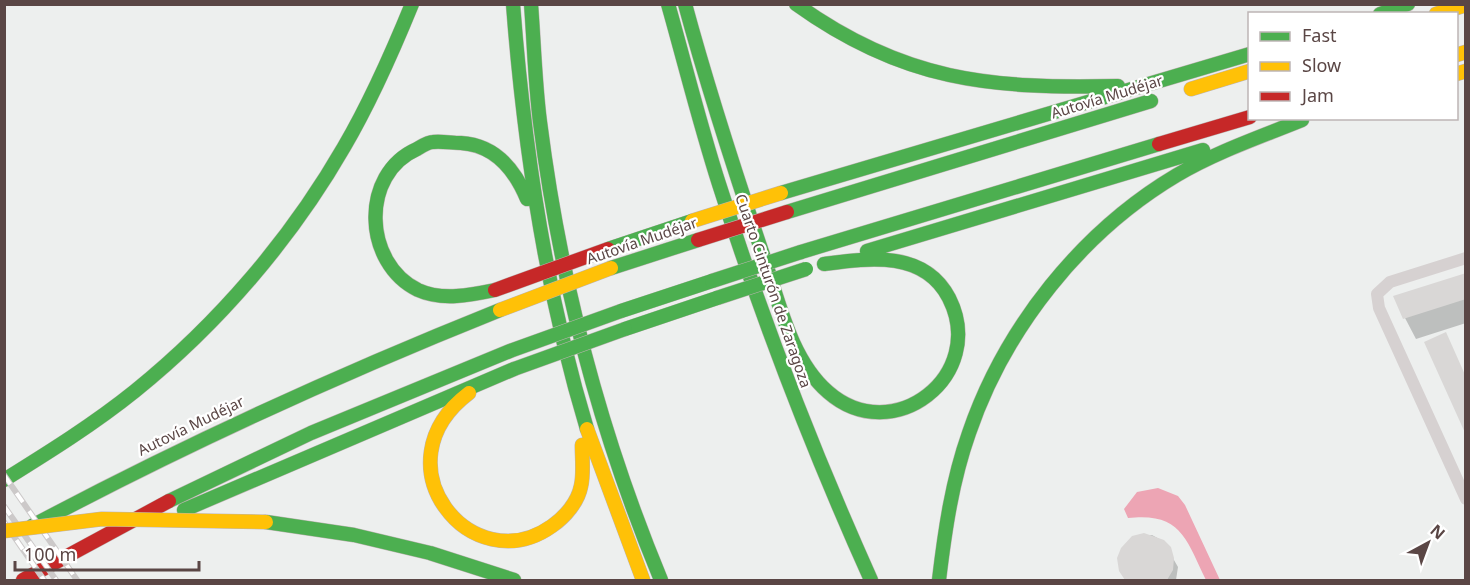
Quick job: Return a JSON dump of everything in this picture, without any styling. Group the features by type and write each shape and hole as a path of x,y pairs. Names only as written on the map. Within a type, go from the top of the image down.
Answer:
{"highway":[{"path":"4,480 37,462 124,402 190,342 251,278 302,212 359,122 382,78 412,4"},
{"path":"493,377 466,395 442,420 431,448 430,465 435,491 451,517 478,535 505,541 541,535 563,519 579,497 585,470 571,379 538,231 523,125 513,4"},
{"path":"531,4 540,120 556,223 588,371 617,467 661,580"},
{"name":"Cuarto Cinturón de Zaragoza","path":"668,4 718,182 766,326 796,407 871,580"},
{"path":"685,4 736,178 783,314 808,368 831,395 857,410 877,413 900,411 922,401 942,382 956,354 958,325 955,310 944,291 931,276 906,261 874,258 824,264"},
{"path":"796,4 861,43 917,66 976,82 1030,87 1147,86"},
{"path":"1386,12 1408,4"},
{"path":"1442,12 1466,4"},
{"path":"538,231 514,172 500,158 477,145 451,140 423,145 408,152 386,172 374,202 375,240 390,268 407,283 429,294 460,297 495,290 608,249 781,193 1248,55"},
{"name":"Autovía Mudéjar","path":"1182,91 1248,71"},
{"name":"Autovía Mudéjar","path":"4,541 227,425 345,372 500,310 611,268 698,240 1159,98"},
{"path":"23,580 95,539 244,464 358,412 510,351 621,311 801,252 1248,118"},
{"path":"95,539 134,531 493,377 625,328 807,269 1302,120"},
{"path":"939,580 942,541 953,483 969,430 989,382 1016,333 1047,288 1087,246 1133,205 1188,169 1303,120"},
{"path":"571,379 601,474 643,580"},
{"path":"4,531 33,525 168,517 266,522 376,540 430,553 514,580"}],"street":[{"path":"1466,258 1390,282 1377,294 1379,308 1466,500"}],"shaded area":[{"path":"1158,488 1178,496 1185,505 1220,580 1206,580 1187,541 1171,524 1160,519 1146,517 1128,518 1124,509 1137,492"}],"building":[{"path":"1466,273 1466,299 1403,319 1393,296"},
{"path":"1446,332 1466,377 1466,435 1424,342"},
{"path":"1144,533 1164,540 1171,547 1174,558 1173,570 1167,580 1125,580 1119,571 1117,558 1121,548 1132,536"}],"railway":[{"path":"4,475 77,580"},
{"path":"4,506 56,580"},
{"path":"4,522 44,580"}],"traffic: fast":[{"path":"4,480 87,426 135,391 195,338 251,278 301,215 344,147 381,77 412,4"},
{"path":"513,4 523,112 538,218 559,324 587,429"},
{"path":"531,4 540,122 548,181 571,298 585,355 619,469 661,580"},
{"path":"668,4 712,162 735,234 809,434 871,580"},
{"path":"685,4 722,130 781,310 804,363 828,392 853,407 880,412 905,408 928,395 945,377 956,353 958,326 949,298 938,283 925,272 894,261 877,259 824,264"},
{"path":"796,4 835,30 873,50 911,65 949,75 988,82 1029,85 1118,86"},
{"path":"1386,12 1408,4"},
{"path":"781,193 1248,55"},
{"path":"787,212 1151,101"},
{"path":"939,580 950,506 969,433 984,394 1003,356 1025,320 1050,286 1078,254 1142,198 1192,167 1302,120"},
{"path":"495,290 466,295 437,295 418,290 400,277 387,260 378,240 376,219 378,197 385,178 398,161 425,144 440,142 473,145 494,154 510,169 527,199"},
{"path":"801,252 1159,144"},
{"path":"867,251 1203,150"},
{"path":"608,249 692,221"},
{"path":"611,268 698,240"},
{"path":"712,281 801,252"},
{"path":"717,298 806,269"},
{"path":"621,311 712,281"},
{"path":"625,329 717,298"},
{"path":"32,526 147,467 263,412 381,359 500,310"},
{"path":"510,351 621,311"},
{"path":"514,369 625,329"},
{"path":"169,501 311,433 510,351"},
{"path":"184,510 514,369"},
{"path":"266,522 354,535 430,553 514,580"}],"traffic: slow":[{"path":"1443,12 1466,5"},
{"path":"1458,54 1466,52"},
{"path":"1458,73 1466,71"},
{"path":"1191,89 1248,72"},
{"path":"692,221 781,193"},
{"path":"500,310 611,268"},
{"path":"469,393 442,421 431,452 433,481 445,508 466,528 492,539 522,540 552,526 562,518 577,498 582,476 582,445"},
{"path":"587,429 643,580"},
{"path":"4,531 102,519 266,522"}],"traffic: jam":[{"path":"1159,144 1248,118"},
{"path":"698,240 787,212"},
{"path":"495,290 608,249"},
{"path":"23,580 169,501"}]}
